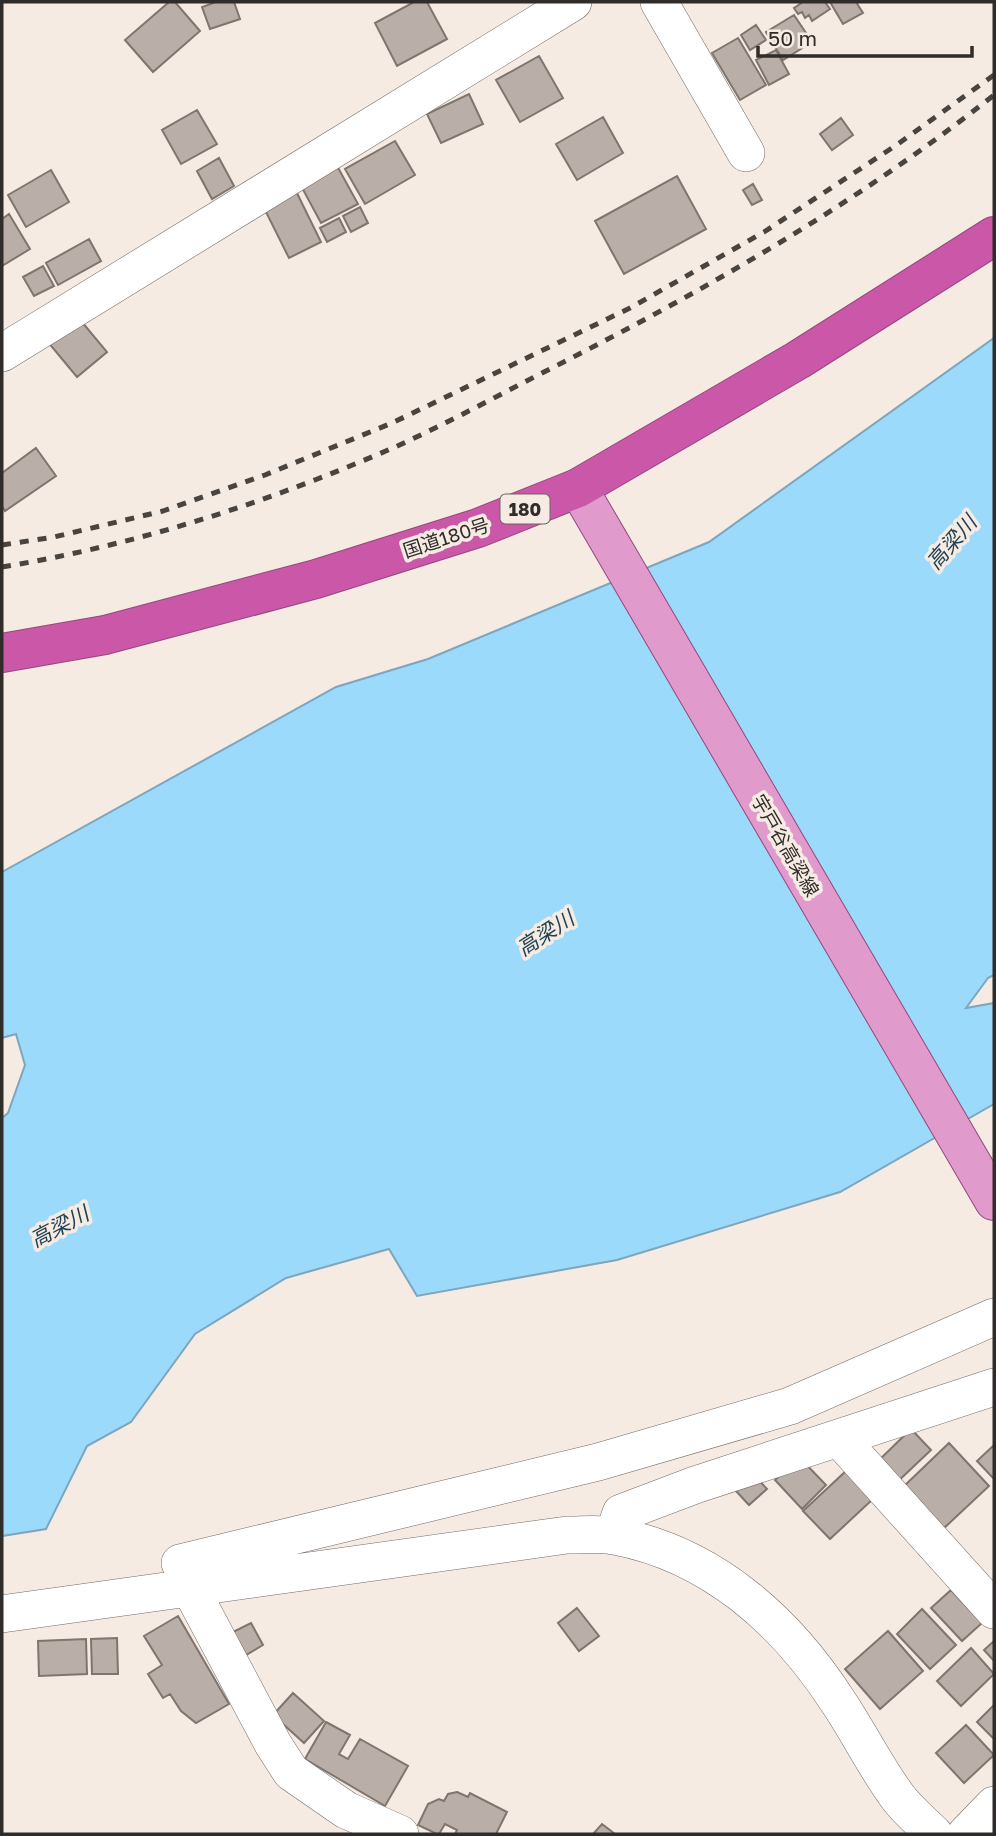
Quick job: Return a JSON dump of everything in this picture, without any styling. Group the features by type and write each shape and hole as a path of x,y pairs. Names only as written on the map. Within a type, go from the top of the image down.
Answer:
{"highway":[{"name":"国道180号","path":"2,653 105,635 316,579 478,528 585,502 798,360 994,236"}],"main road":[{"name":"宇戸谷高梁線","path":"585,502 994,1201"}],"street":[{"path":"2,353 573,2"},
{"path":"659,2 746,153"},
{"path":"2,1614 185,1575 598,1462 790,1406 994,1317"},
{"path":"613,1536 621,1513 695,1485 994,1387"},
{"path":"839,1438 994,1609"},
{"path":"185,1575 567,1535 613,1536 665,1549 719,1577 762,1609 797,1646 836,1698 897,1797 934,1834"},
{"path":"185,1575 273,1744 291,1772 346,1810 400,1834"},
{"path":"966,1834 994,1805"}],"water":[{"name":"高梁川","path":"994,338 994,975 988,978 966,1008 994,1003 994,1104 840,1192 617,1260 417,1296 389,1249 286,1278 195,1334 131,1422 87,1446 46,1529 2,1536 2,1118 8,1113 25,1065 16,1034 2,1038 2,872 336,687 428,659 709,542"}],"building":[{"path":"169,2 175,2 200,31 153,72 125,40"},
{"path":"216,2 234,2 240,19 210,29 202,7"},
{"path":"414,2 427,2 447,39 397,66 375,23"},
{"path":"803,2 825,2 830,9 812,21 809,15 805,18 802,12 798,14 794,8"},
{"path":"830,2 856,2 863,13 843,24"},
{"path":"794,15 812,42 783,60 766,32"},
{"path":"756,25 766,40 750,50 741,35"},
{"path":"738,38 766,85 740,100 712,53"},
{"path":"776,50 789,74 769,85 756,60"},
{"path":"539,56 563,98 520,122 496,80"},
{"path":"469,94 483,124 441,143 427,114"},
{"path":"197,110 217,144 181,164 162,130"},
{"path":"603,117 623,153 577,180 556,144"},
{"path":"841,118 853,135 832,150 820,134"},
{"path":"395,141 415,175 365,204 345,169"},
{"path":"219,158 234,186 212,199 197,171"},
{"path":"336,164 358,204 321,223 300,184"},
{"path":"51,170 69,202 26,227 8,195"},
{"path":"677,176 706,229 624,274 595,221"},
{"path":"753,184 762,200 752,205 743,190"},
{"path":"294,187 321,242 289,258 262,204"},
{"path":"360,207 368,223 351,232 343,216"},
{"path":"9,214 30,249 2,266 2,219"},
{"path":"339,218 346,232 327,242 320,228"},
{"path":"89,239 101,261 58,285 46,263"},
{"path":"43,266 54,286 34,296 23,277"},
{"path":"77,316 107,352 77,377 47,341"},
{"path":"36,448 56,476 5,511 2,506 2,473"},
{"path":"911,1429 931,1450 893,1486 874,1465"},
{"path":"949,1443 989,1486 942,1530 902,1488"},
{"path":"994,1445 994,1479 977,1461"},
{"path":"799,1457 826,1485 802,1509 775,1480"},
{"path":"846,1471 873,1499 830,1539 803,1511"},
{"path":"754,1475 767,1489 749,1505 736,1491"},
{"path":"951,1590 982,1623 962,1641 931,1608"},
{"path":"577,1608 599,1636 579,1651 558,1623"},
{"path":"922,1609 956,1645 930,1669 897,1634"},
{"path":"178,1616 229,1704 196,1723 181,1711 170,1694 163,1698 148,1674 162,1665 144,1636"},
{"path":"251,1623 263,1645 246,1655 233,1632"},
{"path":"888,1631 923,1671 880,1709 845,1669"},
{"path":"117,1638 118,1674 92,1674 91,1639"},
{"path":"86,1639 87,1674 39,1676 38,1641"},
{"path":"994,1641 994,1661 984,1650"},
{"path":"971,1648 994,1674 961,1706 937,1681"},
{"path":"293,1693 324,1721 304,1743 273,1715"},
{"path":"994,1705 994,1739 977,1722"},
{"path":"326,1722 350,1735 339,1754 348,1759 360,1739 408,1766 385,1806 305,1759"},
{"path":"966,1725 994,1755 964,1783 936,1753"},
{"path":"457,1792 468,1797 470,1793 507,1812 496,1834 455,1834 457,1830 445,1824 437,1834 418,1825 428,1804 439,1799 444,1801 448,1794"},
{"path":"602,1824 615,1834 593,1834"}],"railway":[{"path":"2,545 54,537 163,511 265,475 392,423 630,308 764,232 895,146 994,75"},
{"path":"2,567 103,547 202,519 299,486 414,438 603,342 776,245 887,173 994,95"}]}
